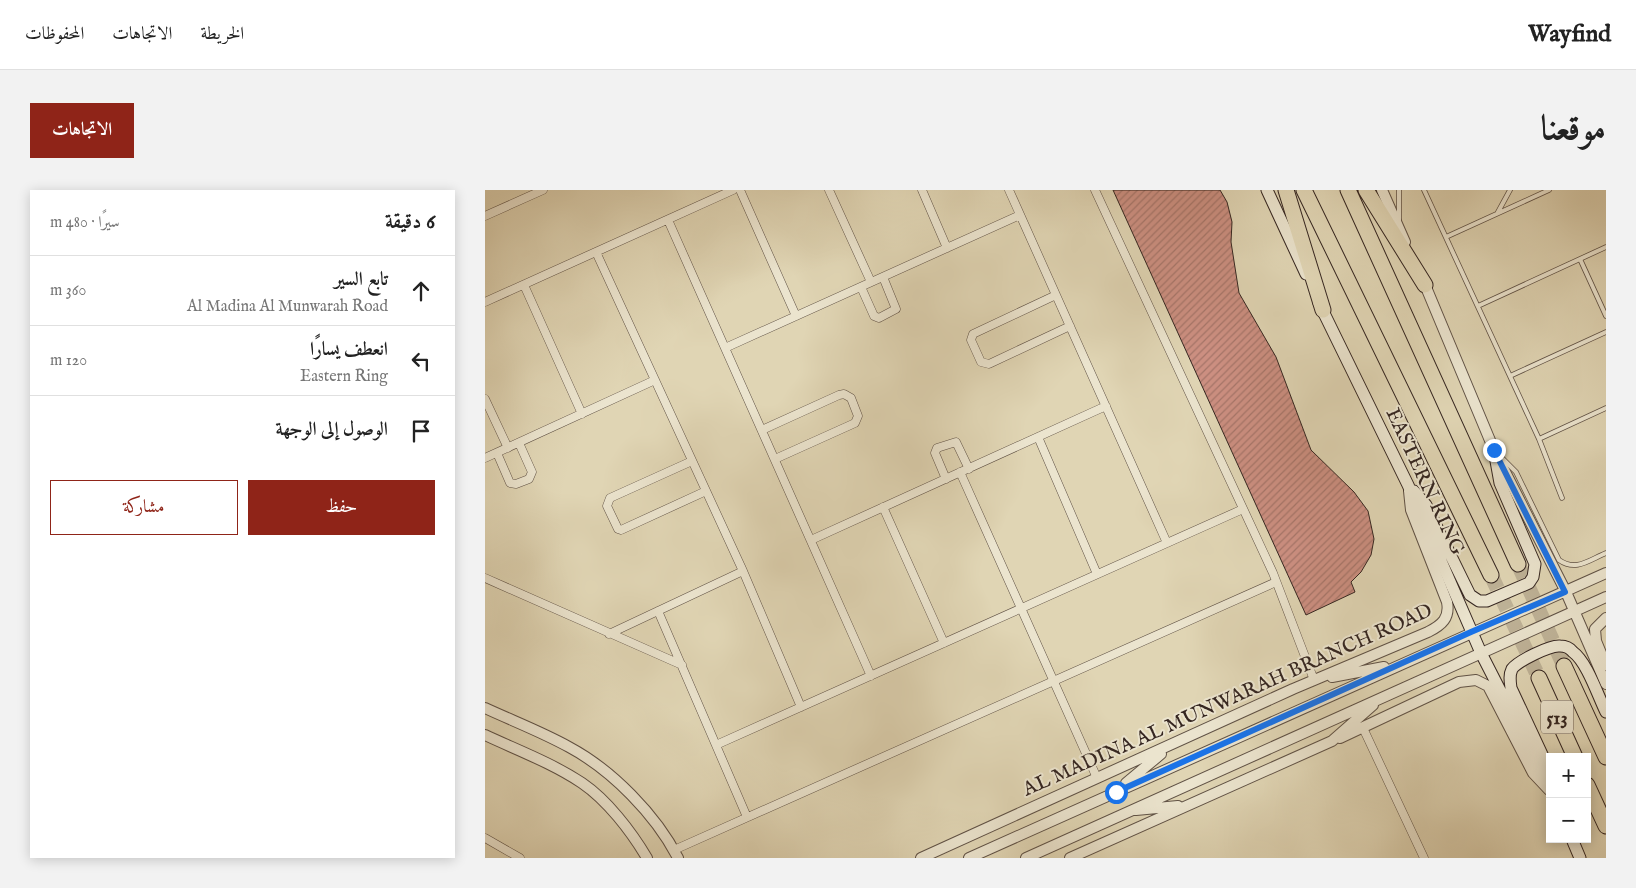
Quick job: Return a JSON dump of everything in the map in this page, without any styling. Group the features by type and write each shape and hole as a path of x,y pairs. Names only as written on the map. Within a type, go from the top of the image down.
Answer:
{"highway":[{"path":"1285,190 1323,310"},
{"name":"EASTERN RING","path":"1304,190 1491,575"},
{"path":"1348,190 1518,564"},
{"path":"1366,190 1425,285"},
{"name":"513","path":"1564,666 1606,758"},
{"name":"513","path":"1539,678 1573,753"},
{"path":"1591,793 1606,826"}],"main road":[{"name":"EASTERN RING","path":"1267,190 1408,484 1471,632 1546,782"},
{"path":"1408,484 1426,505 1470,595 1479,601 1487,602 1529,583 1533,577 1535,564 1500,483 1494,450"},
{"path":"1546,764 1511,688 1509,677 1512,669 1521,660 1557,645 1575,652 1583,664 1606,712"},
{"path":"1574,843 1581,858"}],"street":[{"path":"485,216 543,190"},
{"path":"485,302 733,190"},
{"path":"740,190 796,316"},
{"path":"829,190 871,282"},
{"path":"922,190 947,248"},
{"path":"1009,190 1167,543"},
{"path":"1095,190 1276,582 1313,680 1400,664"},
{"path":"1381,190 1425,285 1494,450 1565,592 1606,684"},
{"path":"725,348 1020,215"},
{"path":"668,220 871,676"},
{"path":"596,252 743,571 801,707"},
{"path":"861,287 874,316 879,318 896,309 883,277"},
{"path":"524,285 582,414"},
{"path":"1056,295 973,334 971,340 981,362 989,364 1070,326"},
{"path":"485,458 655,380"},
{"path":"762,430 839,395 844,394 851,398 858,416 855,423 775,459"},
{"path":"485,400 508,448"},
{"path":"811,540 1106,406"},
{"path":"1038,437 1097,574"},
{"path":"946,479 935,453 937,448 956,442 969,469"},
{"path":"497,453 510,483 516,484 529,479 532,472 519,443"},
{"path":"692,461 610,498 607,506 618,529 621,530 706,491"},
{"path":"960,472 1097,778"},
{"name":"AL MADINA AL MUNWARAH BRANCH ROAD","path":"921,858 1313,680 1428,632 1446,618 1449,611 1411,510 1408,484"},
{"path":"883,507 944,643"},
{"path":"716,745 1243,509"},
{"path":"609,634 743,571"},
{"path":"969,858 1606,573"},
{"path":"485,578 681,665"},
{"path":"485,708 569,746 606,770 642,807 676,854 747,817 1276,582"},
{"path":"1026,858 1606,597"},
{"path":"659,611 747,817"},
{"path":"1606,618 1595,629 1596,641 1606,665"},
{"path":"1070,858 1363,728 1459,682 1476,680 1488,686 1533,773 1546,786"},
{"path":"1332,741 1381,697"},
{"path":"1363,728 1423,858"},
{"path":"485,735 562,770 583,784 605,804 647,858"},
{"path":"1116,792 1173,743"},
{"path":"1127,811 1188,805"},
{"path":"485,838 520,858"}],"lane":[{"path":"1399,190 1399,228"},
{"path":"1424,190 1539,439 1562,498"},
{"path":"1498,213 1510,190"},
{"path":"1446,237 1549,190"},
{"path":"1477,306 1606,247"},
{"path":"1580,259 1606,316"},
{"path":"1510,376 1606,332"},
{"path":"1539,439 1606,408"},
{"path":"1494,450 1516,472 1559,560 1568,566 1577,566 1606,552"}],"building":[{"path":"1113,190 1220,190 1227,202 1232,222 1231,242 1239,293 1276,357 1311,450 1354,492 1368,511 1374,539 1371,555 1361,572 1351,582 1355,592 1306,615"}],"tunnel":[{"path":"1518,564 1564,666"},
{"path":"1491,575 1539,678"}],"route":[{"path":"1116,792 1471,632 1565,592 1494,450"}]}
